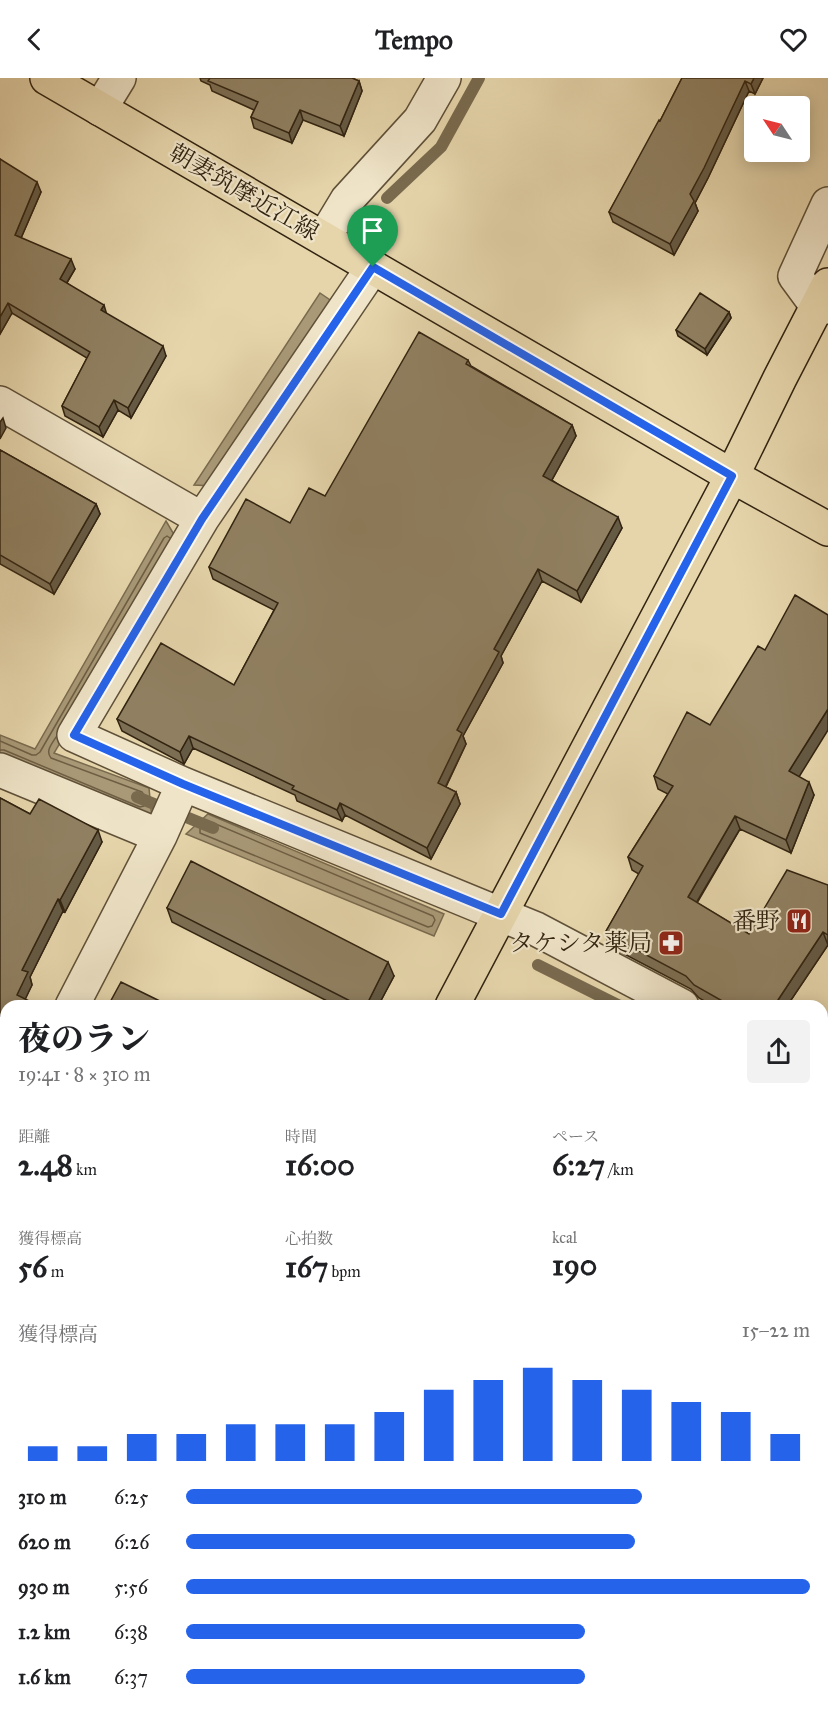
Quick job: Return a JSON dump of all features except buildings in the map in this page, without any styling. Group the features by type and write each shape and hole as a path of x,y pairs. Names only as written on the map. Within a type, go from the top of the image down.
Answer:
{"main road":[{"name":"朝妻筑摩近江線","path":"47,78 732,476 828,529"},
{"path":"455,1000 824,300"}],"street":[{"path":"100,109 119,78"},
{"path":"324,238 347,200 420,120 444,78"},
{"path":"824,300 795,276 828,204"},
{"path":"171,810 74,735 202,519 373,267"},
{"path":"0,403 202,519"},
{"path":"0,770 171,810 501,914 536,929 671,1000"},
{"path":"75,1000 171,810"}],"water":[{"path":"320,293 333,302 214,486 194,485"},
{"path":"166,521 179,543 54,753 149,788 152,819 0,755 0,735 35,749"},
{"path":"208,814 444,914 434,936 186,834"}],"waterway":[{"path":"387,198 441,147 479,78"},
{"path":"137,797 213,828"},
{"path":"538,965 608,1000"}],"place":[{"name":"番野","path":"799,921"},
{"name":"タケシタ薬局","path":"671,943"}],"route":[{"path":"373,267 732,476 501,914 183,784 74,735 202,519 373,267"}]}
